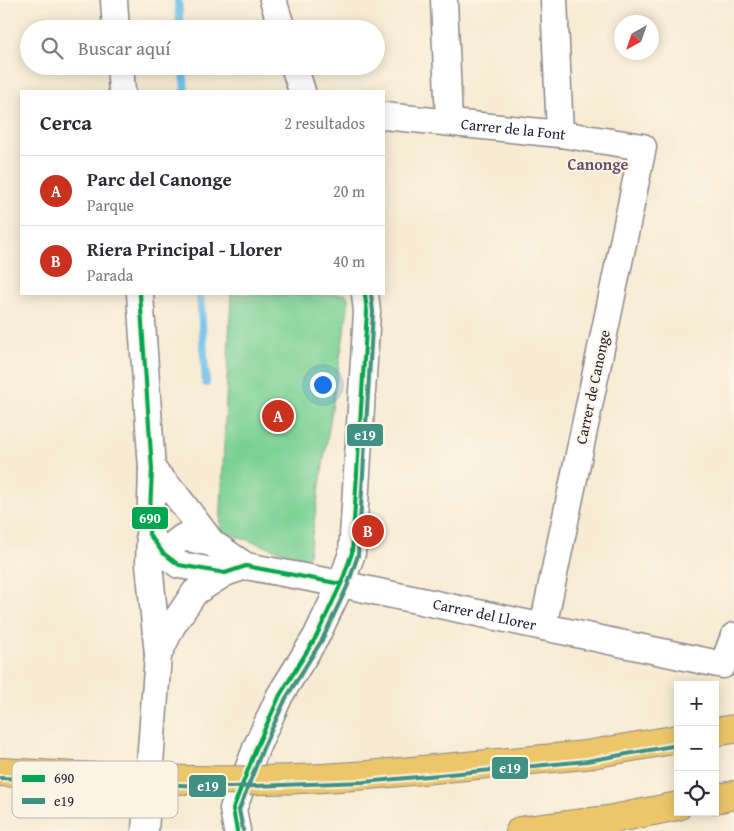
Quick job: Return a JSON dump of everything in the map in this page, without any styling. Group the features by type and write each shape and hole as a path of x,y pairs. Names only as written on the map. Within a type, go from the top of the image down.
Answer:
{"highway":[{"path":"719,731 734,729"},
{"path":"178,779 230,781 364,776 586,755 674,740"},
{"path":"719,798 734,795"},
{"path":"520,831 608,820 674,807"}],"street":[{"path":"114,0 115,20"},
{"path":"274,0 280,20"},
{"path":"444,0 449,122"},
{"path":"554,0 560,134"},
{"path":"121,75 122,90"},
{"path":"297,75 302,90"},
{"name":"Carrer de la Font","path":"385,116 560,134 643,147"},
{"name":"Carrer de Canonge","path":"543,627 643,147"},
{"path":"140,295 152,469 153,550 158,655 151,761"},
{"path":"237,831 233,809 257,746 280,695 316,637 341,584 352,553 367,312 365,295"},
{"path":"152,469 235,569 195,592 172,626 158,655"},
{"path":"153,550 183,537 212,543"},
{"name":"Carrer del Llorer","path":"153,550 179,565 235,569 341,584 723,665 734,636"},
{"path":"146,831 147,818"}],"green space":[{"path":"231,295 346,295 349,301 308,560 220,531"}],"waterway":[{"path":"178,0 179,20"},
{"path":"184,75 185,90"},
{"path":"200,295 206,383"}],"transit line":[{"name":"690","path":"140,295 152,469 149,534 163,553 179,565 225,573 246,566 341,584"},
{"name":"690","path":"237,831 233,809 257,746 280,695 316,637 341,584 352,553 367,312 365,295"},
{"name":"e19","path":"243,830 239,810 263,748 286,698 322,640 347,587 358,555 373,312 371,295"},
{"name":"e19","path":"178,785 230,787 364,782 587,761 674,746"},
{"name":"e19","path":"0,778 12,778"}],"place":[{"name":"Parc del Canonge","path":"278,416"},
{"name":"Riera Principal - Llorer","path":"368,531"}],"district":[{"name":"Canonge","path":"598,164"}]}
